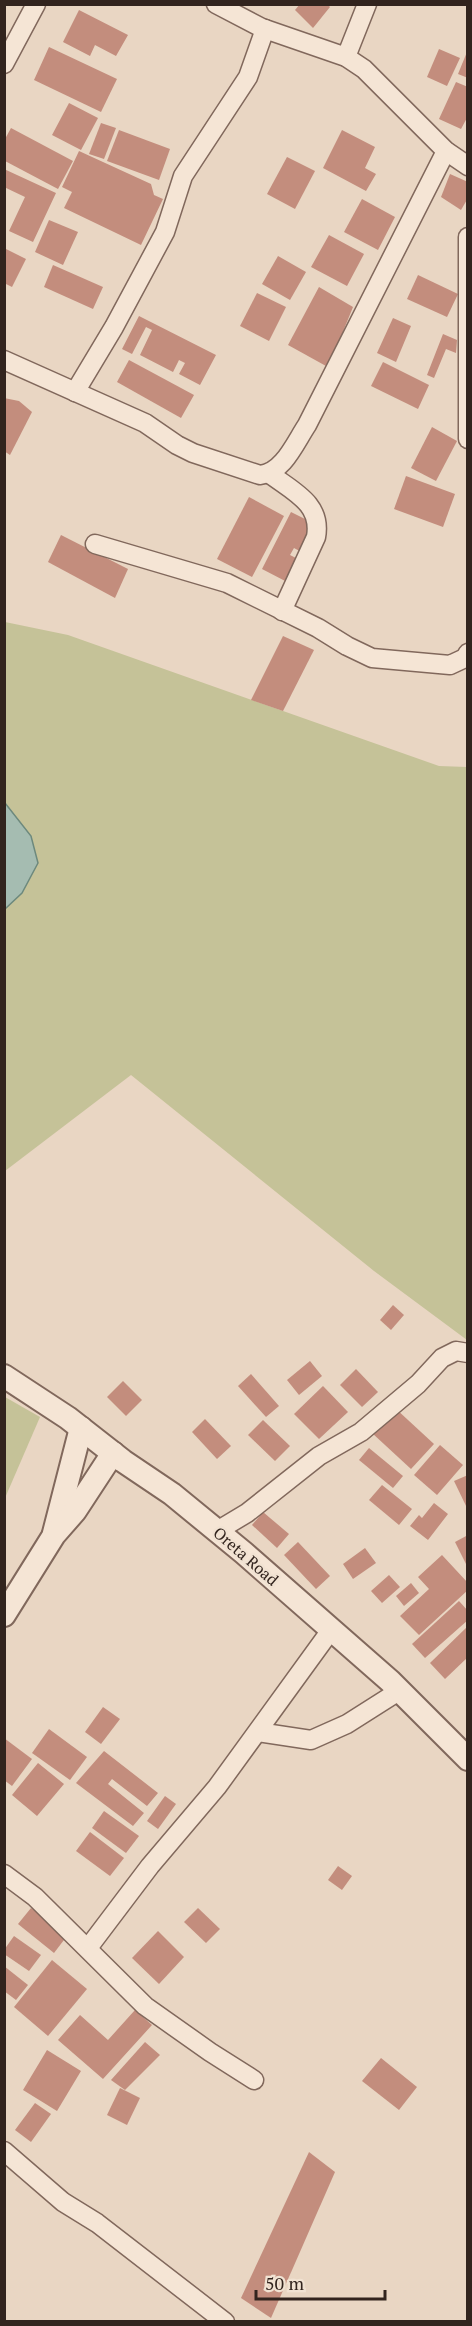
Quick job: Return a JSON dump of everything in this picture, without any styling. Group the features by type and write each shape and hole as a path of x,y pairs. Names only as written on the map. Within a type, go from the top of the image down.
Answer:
{"street":[{"path":"4,64 36,4"},
{"path":"216,4 265,29 346,57 363,69 446,151 468,166"},
{"path":"346,57 367,4"},
{"path":"75,392 165,232 183,176 248,77 265,29"},
{"path":"4,360 145,423 193,453 248,469 260,475 270,474 284,461 307,425 446,151"},
{"path":"468,237 468,439"},
{"path":"270,474 309,503 319,526 282,611"},
{"path":"95,544 227,583 372,658 450,666 465,658 468,653"},
{"path":"217,1531 247,1513 319,1456 361,1432 418,1384 442,1358 456,1352 468,1353"},
{"name":"Oreta Road","path":"4,1376 172,1494 217,1531 399,1690 468,1759"},
{"path":"54,1535 81,1428"},
{"path":"4,1615 54,1535 82,1501 113,1453"},
{"path":"88,1948 150,1866 217,1787 331,1630"},
{"path":"258,1732 311,1740 346,1724 399,1690"},
{"path":"4,1874 35,1896 145,2006 254,2080"},
{"path":"4,2151 63,2202 97,2223 225,2322"}],"shaded area":[{"path":"5,622 68,635 439,766 467,767 467,1340 374,1271 131,1075 5,1171"},
{"path":"5,803 31,836 38,863 22,893 5,909"},
{"path":"5,1397 40,1417 5,1498"}],"building":[{"path":"300,4 327,4 330,7 313,28 295,10"},
{"path":"79,10 128,35 116,56 95,45 90,56 63,42"},
{"path":"49,47 117,79 101,112 34,80"},
{"path":"439,49 460,58 447,86 427,77"},
{"path":"468,52 468,78 458,74"},
{"path":"456,82 468,87 468,116 461,129 439,119"},
{"path":"69,103 98,118 81,150 52,135"},
{"path":"101,123 116,128 104,159 89,154"},
{"path":"11,128 73,161 58,189 5,161 5,139"},
{"path":"119,130 170,149 159,180 107,161"},
{"path":"342,130 375,147 365,168 376,174 366,191 323,168"},
{"path":"79,151 151,184 154,195 163,199 141,245 64,208 72,192 62,187"},
{"path":"287,157 315,171 295,209 267,194"},
{"path":"4,169 56,193 33,242 9,231 25,197 4,187"},
{"path":"450,174 468,182 468,198 461,210 441,197"},
{"path":"362,199 395,217 378,250 344,232"},
{"path":"49,220 78,232 63,265 35,252"},
{"path":"329,235 364,254 347,286 311,267"},
{"path":"4,248 26,259 12,287 4,283"},
{"path":"278,256 306,272 290,300 262,284"},
{"path":"53,265 103,287 93,309 44,287"},
{"path":"418,275 458,294 447,317 407,299"},
{"path":"319,287 353,307 326,366 288,345"},
{"path":"257,293 286,307 269,341 240,326"},
{"path":"139,316 216,355 200,385 179,374 185,363 179,360 173,372 140,355 152,330 146,327 132,354 122,349"},
{"path":"393,318 411,326 396,362 377,353"},
{"path":"443,334 457,340 456,353 446,349 434,378 427,375"},
{"path":"129,360 194,395 181,418 117,382"},
{"path":"383,362 429,385 418,409 371,386"},
{"path":"4,398 19,401 32,412 10,455 4,451"},
{"path":"432,427 457,441 436,481 411,468"},
{"path":"406,476 455,494 443,527 394,509"},
{"path":"249,497 284,516 252,577 217,559"},
{"path":"291,512 319,526 305,554 294,548 290,555 300,560 289,583 262,569"},
{"path":"61,535 128,569 115,598 48,562"},
{"path":"283,636 314,650 283,711 251,700"},
{"path":"393,1305 404,1315 391,1330 380,1320"},
{"path":"310,1361 322,1376 299,1395 287,1380"},
{"path":"356,1369 378,1392 362,1407 340,1385"},
{"path":"251,1374 279,1406 266,1417 238,1386"},
{"path":"123,1381 142,1400 126,1416 107,1397"},
{"path":"323,1386 348,1412 319,1439 294,1414"},
{"path":"395,1408 434,1444 411,1469 372,1433"},
{"path":"205,1419 231,1446 217,1459 192,1432"},
{"path":"263,1420 290,1446 275,1461 248,1435"},
{"path":"440,1445 463,1465 437,1495 414,1475"},
{"path":"369,1448 403,1476 393,1488 359,1460"},
{"path":"468,1475 468,1510 454,1481"},
{"path":"382,1485 412,1509 399,1525 369,1500"},
{"path":"434,1503 448,1514 428,1540 410,1526 419,1515 422,1518"},
{"path":"263,1512 289,1534 277,1548 252,1525"},
{"path":"468,1535 468,1568 455,1542"},
{"path":"298,1542 330,1576 316,1589 284,1555"},
{"path":"365,1548 376,1563 353,1579 343,1564"},
{"path":"442,1555 468,1583 468,1590 419,1635 400,1616 429,1589 418,1577"},
{"path":"389,1575 400,1587 382,1603 371,1591"},
{"path":"411,1583 419,1593 404,1606 396,1596"},
{"path":"459,1601 468,1611 468,1620 425,1658 412,1644"},
{"path":"468,1626 468,1657 445,1679 430,1663"},
{"path":"103,1707 120,1719 101,1744 85,1732"},
{"path":"49,1729 87,1757 70,1780 32,1753"},
{"path":"4,1738 32,1759 12,1786 4,1780"},
{"path":"104,1751 158,1793 147,1806 112,1779 108,1784 144,1813 133,1826 76,1783"},
{"path":"38,1763 64,1784 37,1816 12,1795"},
{"path":"165,1796 176,1804 158,1829 147,1821"},
{"path":"104,1811 139,1836 126,1853 92,1828"},
{"path":"90,1832 124,1858 110,1876 76,1851"},
{"path":"338,1866 352,1876 342,1890 328,1880"},
{"path":"31,1908 67,1936 54,1953 18,1924"},
{"path":"198,1908 220,1929 206,1943 184,1922"},
{"path":"158,1931 184,1957 159,1984 132,1958"},
{"path":"14,1936 41,1955 29,1971 4,1954 4,1950"},
{"path":"52,1960 87,1989 48,2036 14,2007"},
{"path":"4,1966 28,1985 16,2000 4,1991"},
{"path":"135,2010 152,2025 103,2079 58,2040 80,2015 108,2040"},
{"path":"145,2042 160,2055 125,2090 111,2080"},
{"path":"47,2050 81,2071 57,2111 23,2090"},
{"path":"381,2058 417,2087 399,2110 362,2081"},
{"path":"120,2088 140,2098 127,2125 107,2115"},
{"path":"35,2103 51,2114 31,2142 15,2130"},
{"path":"309,2152 335,2172 271,2318 241,2298"}]}
